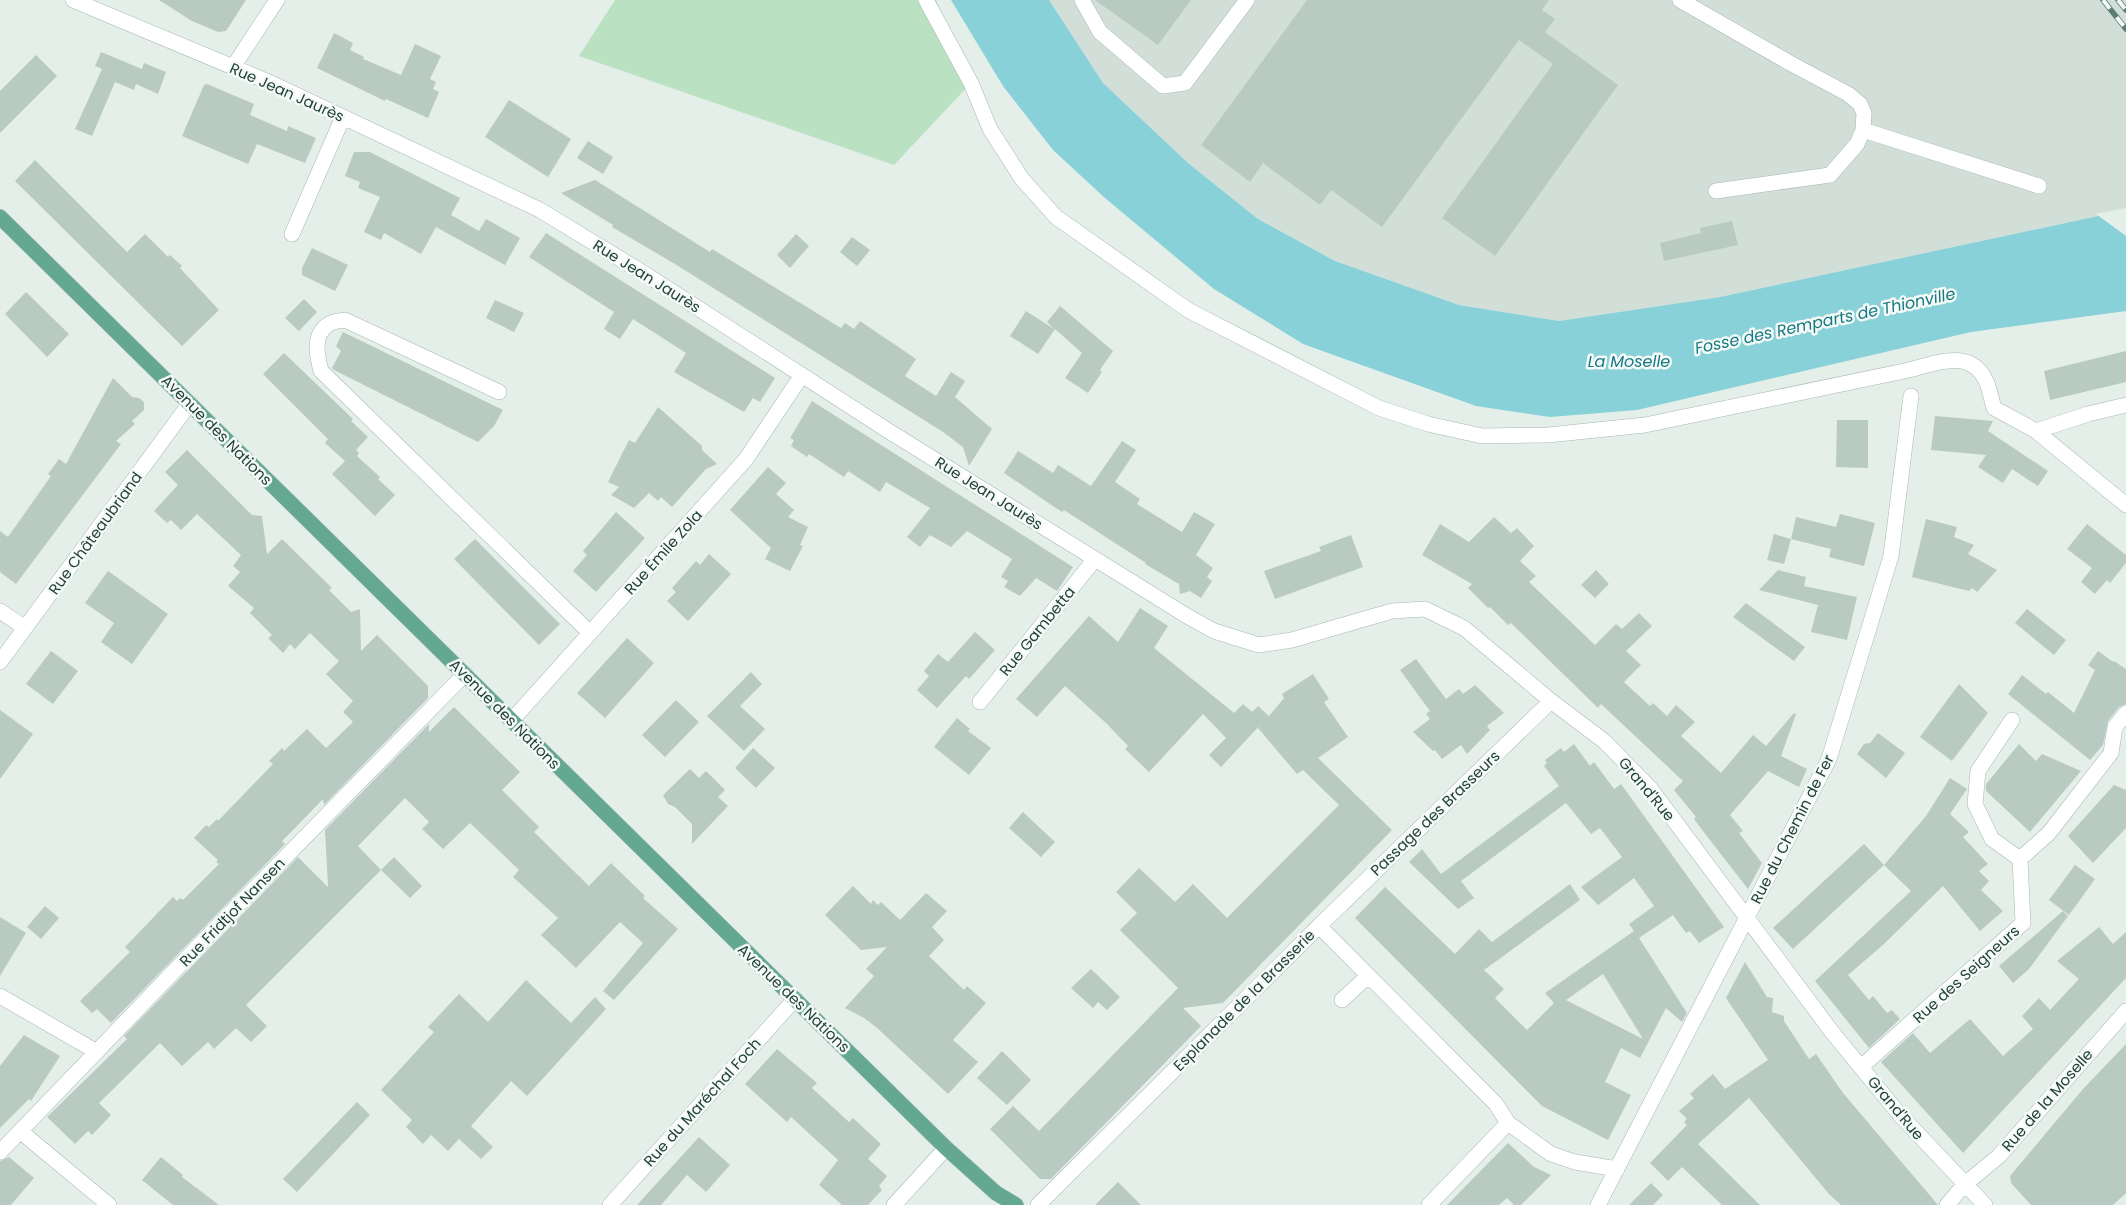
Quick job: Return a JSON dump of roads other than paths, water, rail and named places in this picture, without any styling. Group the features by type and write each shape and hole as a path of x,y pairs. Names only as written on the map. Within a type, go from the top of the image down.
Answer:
{"main road":[{"name":"Avenue des Nations","path":"0,217 946,1148 996,1193 1016,1205"}],"street":[{"name":"Rue Jean Jaurès","path":"73,0 233,67 344,117 540,210 645,274 802,375 1187,616"},
{"path":"233,67 277,0"},
{"path":"926,0 971,83 990,129 1022,179 1056,217 1188,310 1379,408 1428,424 1482,436 1548,435 1645,425 1953,359 1976,366 1986,380 1994,408 2036,431 2126,505"},
{"path":"1082,0 1100,32 1163,86 1184,83 1247,0"},
{"path":"1680,0 1848,94 1860,104 1864,113 1863,130 1857,144 1830,175 1716,191"},
{"path":"292,234 344,117"},
{"path":"1863,130 2039,186"},
{"path":"499,392 345,320 329,324 320,333 316,351 321,371 590,633"},
{"name":"Rue Émile Zola","path":"512,720 746,459 802,375"},
{"name":"Rue du Chemin de Fer","path":"1598,1205 1829,759 1891,556 1911,396"},
{"name":"Rue Châteaubriand","path":"0,662 190,403"},
{"path":"2036,431 2088,414 2126,405"},
{"name":"Rue Gambetta","path":"980,702 1095,559"},
{"name":"Grand'Rue","path":"1187,616 1214,631 1259,645 1292,640 1392,611 1425,610 1464,628 1551,701 1604,741 1650,788 1746,919 1861,1068 1900,1115 1964,1186 1985,1205"},
{"path":"0,611 25,628"},
{"name":"Rue Fridtjof Nansen","path":"0,1152 465,674"},
{"name":"Passage des Brasseurs","path":"1319,926 1551,701"},
{"path":"2012,720 1978,771 1975,804 1992,839 2020,859 2050,833 2111,753 2115,727 2126,713"},
{"name":"Rue des Seigneurs","path":"1861,1068 2023,923 2020,859"},
{"name":"Esplanade de la Brasserie","path":"1038,1205 1319,926 1496,1104 1508,1123 1551,1154 1575,1162 1617,1169"},
{"path":"1342,1000 1368,976"},
{"path":"0,996 97,1052"},
{"name":"Rue du Maréchal Foch","path":"610,1205 795,999"},
{"name":"Rue de la Moselle","path":"1947,1205 1964,1186 1998,1156 2126,1011"},
{"path":"1429,1205 1508,1123"},
{"path":"20,1131 105,1204"},
{"path":"894,1205 946,1148"}],"water":[{"name":"La Moselle","path":"951,0 1049,0 1103,83 1188,163 1258,219 1335,261 1459,305 1559,321 1720,297 2126,210 2126,311 1971,332 1637,410 1550,417 1476,406 1303,344 1214,289 1105,198 1053,150 1003,86"}],"railway":[{"path":"2103,0 2126,29"},
{"path":"2118,0 2126,10"}],"water label":[{"name":"Fosse des Remparts de Thionville","path":"1825,321"}]}
